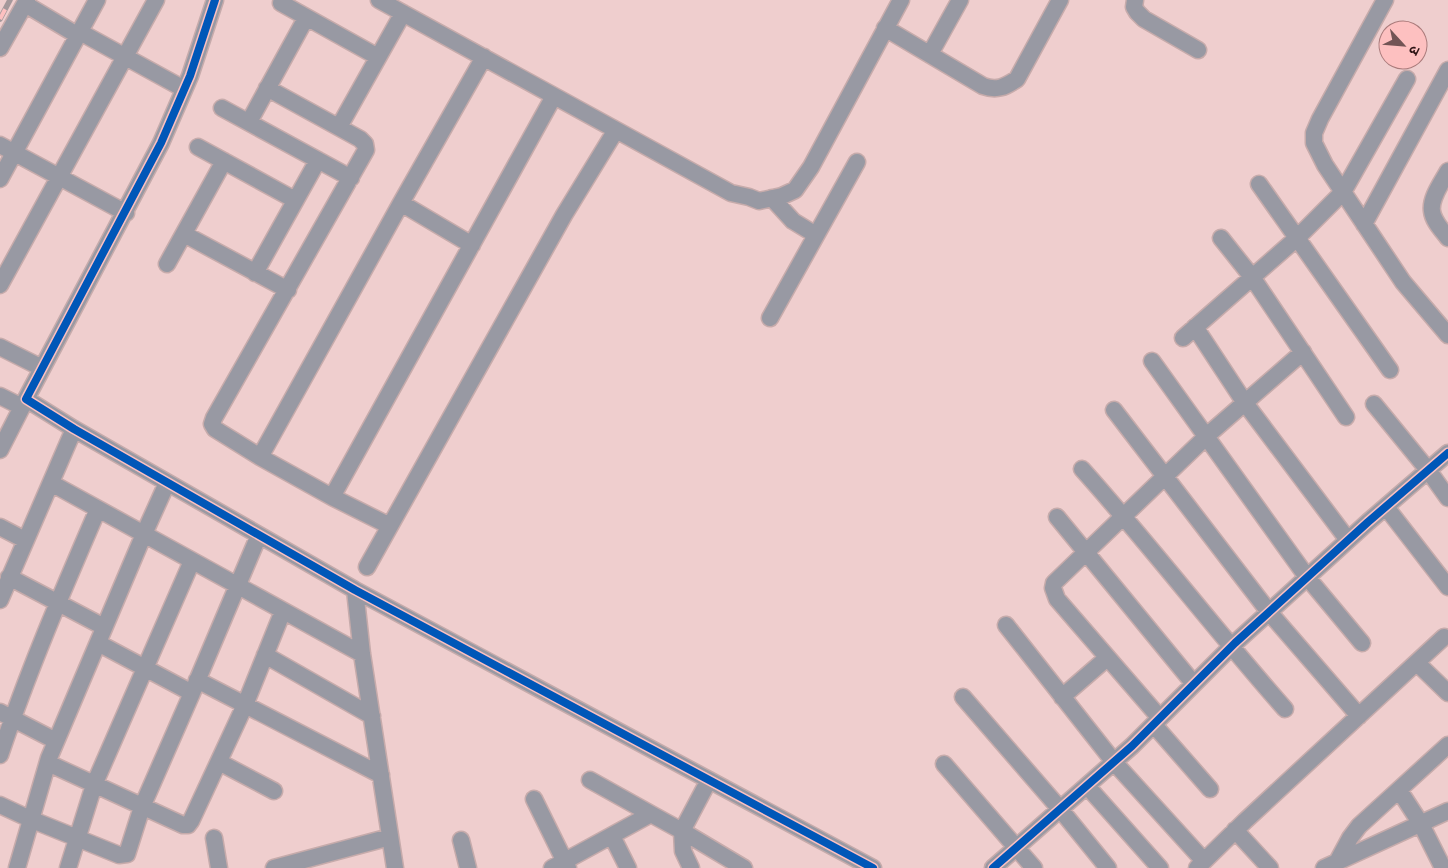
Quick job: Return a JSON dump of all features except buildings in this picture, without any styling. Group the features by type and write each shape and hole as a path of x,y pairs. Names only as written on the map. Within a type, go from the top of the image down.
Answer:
{"street":[{"path":"0,179 7,149 80,32 97,0"},
{"path":"0,285 156,0"},
{"path":"0,449 161,143 184,89 214,0"},
{"path":"379,0 731,193 759,201 782,196 795,190 811,167 901,0"},
{"path":"930,54 960,0"},
{"path":"885,28 983,86 993,90 1009,85 1017,78 1060,0"},
{"path":"1135,0 1134,7 1144,19 1198,50"},
{"path":"1385,0 1314,133 1314,143 1325,165 1403,282 1448,335"},
{"path":"0,48 26,2 77,35 80,32"},
{"path":"281,3 378,57"},
{"path":"339,126 403,13"},
{"path":"249,122 306,18"},
{"path":"80,32 184,89"},
{"path":"260,457 484,57"},
{"path":"1364,224 1448,70"},
{"path":"1348,540 1245,403 1189,333 1297,238 1343,192 1406,79"},
{"path":"267,88 360,139 365,144 366,150 212,424 215,430 260,457 332,497 390,526"},
{"path":"332,497 554,96"},
{"path":"222,108 351,178"},
{"path":"367,568 564,215 616,130"},
{"path":"198,147 295,200"},
{"path":"7,149 126,212"},
{"path":"255,272 318,160"},
{"path":"167,264 224,161"},
{"path":"770,318 857,162"},
{"path":"1448,171 1433,202 1432,211 1437,223 1448,238"},
{"path":"1260,184 1390,370"},
{"path":"772,198 794,221 816,235"},
{"path":"401,203 472,245"},
{"path":"184,234 288,290"},
{"path":"1221,238 1252,277 1346,417"},
{"path":"0,347 42,368"},
{"path":"1210,789 1107,658 1056,600 1054,583 1207,436 1303,352"},
{"path":"1152,361 1307,577 1362,643"},
{"path":"0,396 24,403 74,429 355,590 871,868"},
{"path":"1374,404 1428,470 1448,498"},
{"path":"1114,410 1269,612 1359,716"},
{"path":"0,600 74,429"},
{"path":"994,868 1114,762 1157,722 1230,648 1307,577 1448,453"},
{"path":"1082,469 1124,516 1230,648 1285,710"},
{"path":"51,483 362,654"},
{"path":"17,868 30,819 56,741 167,483"},
{"path":"1386,507 1448,587"},
{"path":"0,755 6,714 58,602 98,509"},
{"path":"1057,517 1194,684"},
{"path":"0,527 26,540"},
{"path":"0,805 119,855 127,854 142,807 259,535"},
{"path":"68,868 94,785 192,560"},
{"path":"9,577 104,627"},
{"path":"355,590 362,654 395,868"},
{"path":"48,763 183,825 188,824 245,705 283,611"},
{"path":"1006,625 1114,762 1200,865 1235,830 1444,637"},
{"path":"98,643 144,668 245,705 380,775"},
{"path":"265,655 372,716"},
{"path":"1062,697 1107,658"},
{"path":"1417,663 1448,693"},
{"path":"963,697 1060,809 1108,868"},
{"path":"6,714 56,741"},
{"path":"1331,865 1359,826 1448,745"},
{"path":"219,762 274,791"},
{"path":"944,764 1034,868"},
{"path":"590,780 744,868"},
{"path":"691,868 683,851 682,831 709,780"},
{"path":"1087,786 1160,868"},
{"path":"1399,790 1421,824 1444,868"},
{"path":"534,799 562,866 651,814"},
{"path":"1331,865 1448,811"},
{"path":"1235,830 1270,868"},
{"path":"612,836 628,868"},
{"path":"214,838 220,868"},
{"path":"276,868 332,860 390,838"},
{"path":"460,840 468,868"}],"railway":[{"path":"0,19 10,0"}],"cycle path":[{"path":"215,0 190,76 161,143 26,399 74,429 355,590 873,868"},
{"path":"993,868 1132,746 1235,643 1368,522 1448,453"}]}
